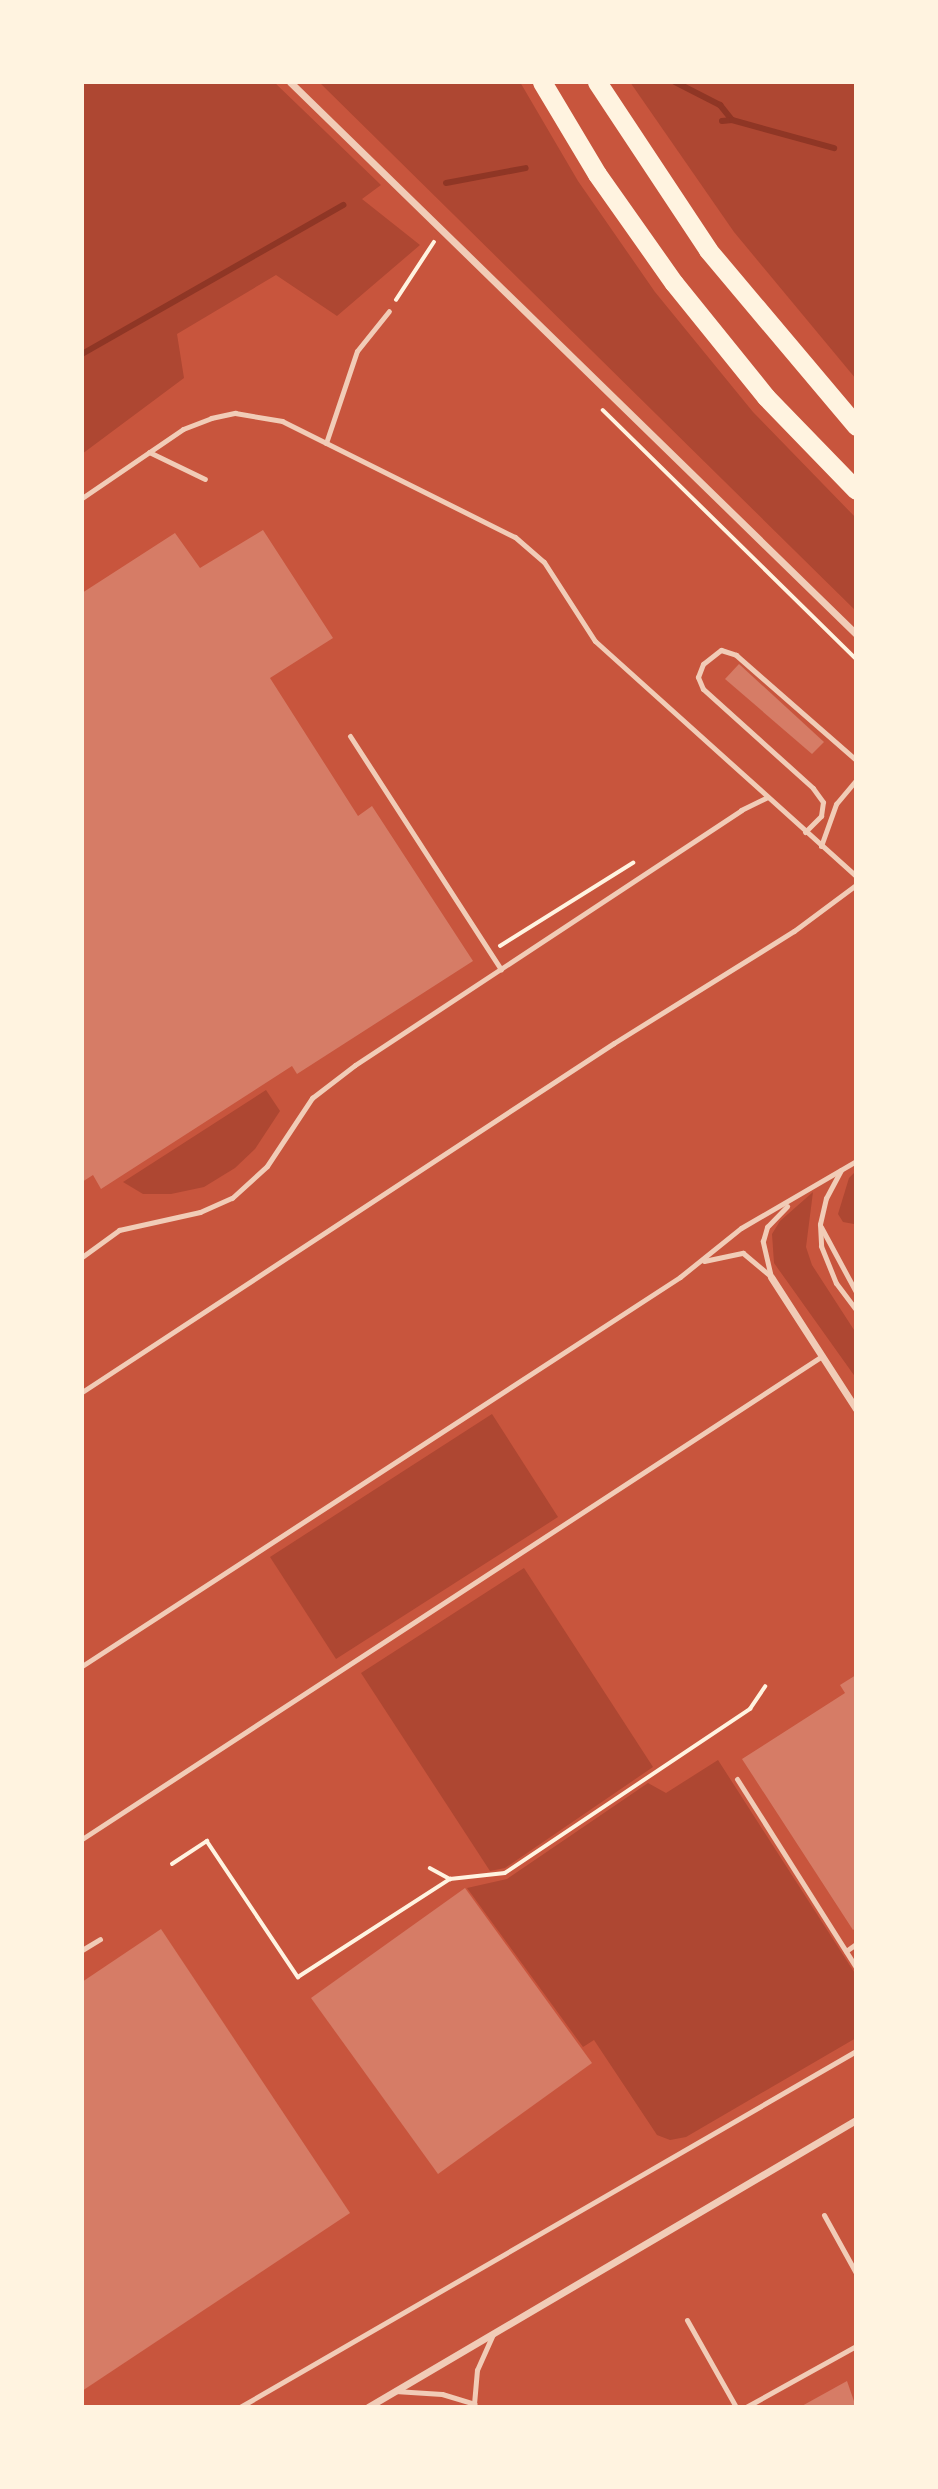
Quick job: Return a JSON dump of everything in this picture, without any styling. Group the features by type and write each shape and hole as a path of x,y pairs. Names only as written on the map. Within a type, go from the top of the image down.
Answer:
{"highway":[{"path":"542,82 597,174 674,283 766,397 856,490"},
{"path":"597,82 708,250 856,426"}],"street":[{"path":"290,82 856,635"},
{"path":"771,1277 856,1409"},
{"path":"368,2407 856,2120"}],"lane":[{"path":"326,443 357,351 389,311"},
{"path":"82,498 183,429 235,413 282,421 515,537 544,562 595,641 766,798 856,876"},
{"path":"149,452 205,479"},
{"path":"805,832 821,816 823,802 813,788 703,689 698,677 704,664 722,650 736,654 856,760"},
{"path":"350,736 501,969"},
{"path":"821,846 836,803 856,780"},
{"path":"82,1257 119,1230 200,1212 232,1198 268,1166 312,1098 741,810 766,798"},
{"path":"82,1392 794,931 856,886"},
{"path":"82,1666 698,1263 741,1228 789,1203 856,1161"},
{"path":"843,1167 826,1198 820,1224 827,1266 856,1310"},
{"path":"771,1277 763,1241 767,1227 789,1203"},
{"path":"820,1224 856,1292"},
{"path":"698,1263 730,1252 743,1253 771,1277"},
{"path":"82,1839 822,1356"},
{"path":"737,1779 856,1967"},
{"path":"82,1950 100,1939"},
{"path":"846,1951 856,1944"},
{"path":"240,2407 856,2051"},
{"path":"824,2215 856,2273"},
{"path":"687,2320 736,2407"},
{"path":"395,2391 442,2394 474,2405 477,2370 492,2334"},
{"path":"746,2407 856,2346"}],"path":[{"path":"389,311 434,242"},
{"path":"490,953 639,859"},
{"path":"172,1864 207,1841 298,1977 450,1879 505,1873 750,1709 765,1687"},
{"path":"430,1868 450,1879"}],"shaded area":[{"path":"82,82 274,82 381,185 362,199 420,245 337,316 276,275 177,334 184,378 82,454"},
{"path":"319,82 520,82 578,181 655,292 753,412 856,518 856,611"},
{"path":"630,82 856,82 856,379 734,232"},
{"path":"266,1090 280,1111 255,1149 235,1168 204,1187 171,1194 143,1194 123,1182"},
{"path":"856,1171 854,1224 843,1222 838,1214 849,1178"},
{"path":"813,1192 806,1247 812,1265 856,1333 856,1378 774,1263 772,1234 780,1221"},
{"path":"492,1414 558,1517 336,1659 270,1557"},
{"path":"524,1568 653,1767 505,1868 490,1871 361,1673"},
{"path":"718,1760 856,1975 856,2038 686,2137 670,2140 657,2135 594,2040 583,2047 467,1888 507,1879 648,1783 666,1793"}],"building":[{"path":"263,530 333,638 270,678 358,816 372,806 473,961 297,1074 292,1066 101,1189 93,1175 82,1182 82,593 175,533 200,568"},
{"path":"739,664 824,742 812,754 725,679"},
{"path":"856,1675 856,1928 853,1930 742,1759 845,1693 840,1685"},
{"path":"465,1888 592,2063 438,2174 311,1998"},
{"path":"161,1929 350,2213 82,2391 82,1982"},
{"path":"847,2381 856,2407 800,2407"}],"waterway":[{"path":"675,82 720,105 732,120"},
{"path":"722,121 732,120 834,148"},
{"path":"446,183 526,168"},
{"path":"82,354 343,205"}]}
